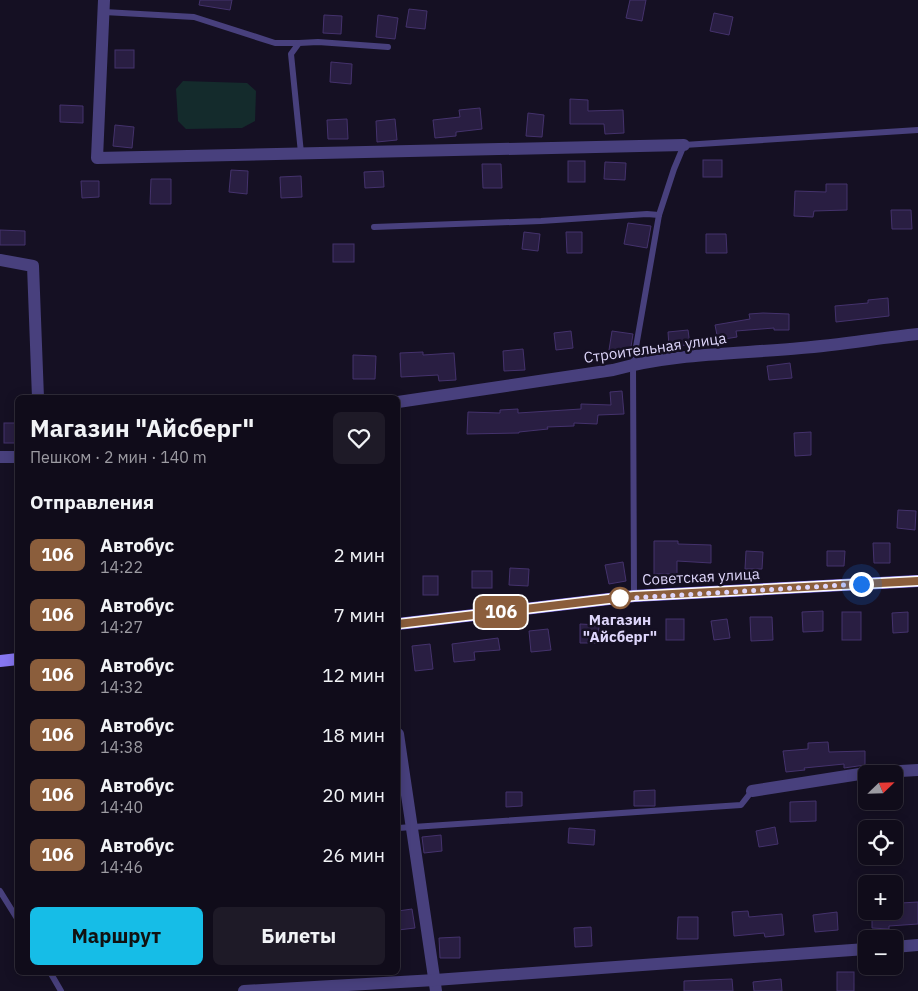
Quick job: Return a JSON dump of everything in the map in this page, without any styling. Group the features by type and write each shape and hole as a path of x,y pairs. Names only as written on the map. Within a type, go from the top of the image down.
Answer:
{"main road":[{"name":"Советская улица","path":"400,624 634,596 918,582"},
{"path":"0,661 15,659"}],"street":[{"path":"104,6 96,158 684,145"},
{"path":"0,260 33,266 38,395"},
{"name":"Строительная улица","path":"400,402 613,370 633,364 699,355 802,348 918,334"},
{"path":"0,457 15,456"},
{"path":"400,747 435,986"},
{"path":"752,791 866,773 918,770"},
{"path":"903,947 918,946"},
{"path":"244,991 435,986 858,950"}],"lane":[{"path":"104,6 194,17 276,43 318,42 388,46"},
{"path":"298,43 291,54 301,153"},
{"path":"634,596 633,364 659,215 684,145 918,130"},
{"path":"374,227 541,221 647,214 659,215"},
{"path":"400,828 741,805 752,791"},
{"path":"0,891 15,915"},
{"path":"52,975 61,991"}],"green space":[{"path":"183,81 247,83 256,91 255,121 242,128 186,129 178,121 176,89"}],"building":[{"path":"200,0 232,0 230,10 199,5"},
{"path":"630,0 646,0 642,21 626,18"},
{"path":"409,9 427,11 425,29 406,27"},
{"path":"714,13 733,17 729,35 710,31"},
{"path":"324,15 342,16 341,34 323,33"},
{"path":"378,15 398,18 395,39 376,37"},
{"path":"115,50 134,50 134,68 115,68"},
{"path":"331,62 352,64 351,84 330,82"},
{"path":"570,99 588,100 588,111 623,110 624,133 605,134 604,124 570,124"},
{"path":"60,105 83,106 83,123 60,122"},
{"path":"480,108 482,129 456,132 456,136 435,138 433,120 460,117 459,110"},
{"path":"528,113 544,115 542,137 526,136"},
{"path":"347,119 348,139 328,139 327,120"},
{"path":"395,119 397,140 377,142 376,121"},
{"path":"115,125 134,127 132,148 113,146"},
{"path":"703,160 722,160 722,177 703,177"},
{"path":"568,161 585,161 585,182 568,182"},
{"path":"605,162 626,163 625,180 604,179"},
{"path":"482,164 501,164 502,188 483,188"},
{"path":"231,170 248,171 247,194 229,192"},
{"path":"383,171 384,187 365,188 364,172"},
{"path":"301,176 302,197 281,198 280,177"},
{"path":"151,179 171,179 171,204 150,204"},
{"path":"81,181 99,181 99,197 82,198"},
{"path":"826,184 847,184 847,210 814,211 813,217 794,216 795,191 826,192"},
{"path":"891,210 911,210 912,229 892,229"},
{"path":"628,223 651,226 647,248 624,244"},
{"path":"0,230 25,231 25,245 0,245"},
{"path":"524,232 540,234 538,251 522,249"},
{"path":"566,232 582,232 582,253 567,253"},
{"path":"706,234 726,234 727,253 706,253"},
{"path":"333,244 354,244 354,262 333,262"},
{"path":"888,298 889,316 836,322 835,306 868,303 868,300"},
{"path":"749,314 789,314 789,330 774,330 774,328 736,331 737,337 718,340 715,325 750,319"},
{"path":"688,330 690,345 669,346 668,332"},
{"path":"571,331 573,348 556,350 554,333"},
{"path":"612,331 633,334 630,353 609,350"},
{"path":"523,349 525,370 504,371 503,351"},
{"path":"423,352 423,355 454,353 456,380 439,381 438,375 401,377 400,353"},
{"path":"353,355 376,356 375,379 353,379"},
{"path":"790,363 792,378 769,380 767,366"},
{"path":"622,391 624,414 598,415 597,424 574,423 574,426 547,427 548,429 519,433 467,434 468,412 500,413 500,410 518,409 518,413 581,409 581,404 611,405 610,392"},
{"path":"4,423 15,423 15,443 4,443"},
{"path":"811,432 811,455 795,456 794,433"},
{"path":"898,510 916,511 915,530 897,528"},
{"path":"654,541 678,541 678,544 711,545 711,563 677,561 677,574 654,574"},
{"path":"873,543 890,543 890,563 874,563"},
{"path":"746,551 763,552 762,569 745,569"},
{"path":"827,551 845,551 844,566 827,566"},
{"path":"623,562 626,581 609,584 605,565"},
{"path":"510,568 529,569 528,586 509,585"},
{"path":"472,571 492,571 492,588 472,588"},
{"path":"423,576 438,576 438,595 423,595"},
{"path":"823,611 823,631 803,632 802,612"},
{"path":"842,612 861,612 861,640 842,640"},
{"path":"908,612 908,632 893,633 892,613"},
{"path":"750,617 772,617 773,640 751,641"},
{"path":"666,619 684,619 684,640 666,640"},
{"path":"727,619 730,638 714,640 711,621"},
{"path":"580,624 599,625 598,643 580,643"},
{"path":"548,629 551,650 531,652 529,631"},
{"path":"498,638 500,650 474,652 475,660 454,662 452,644"},
{"path":"430,644 433,669 415,671 412,646"},
{"path":"828,742 829,752 865,751 865,765 844,768 844,764 804,768 805,770 786,772 783,751 808,749 808,743"},
{"path":"655,790 655,806 634,806 634,791"},
{"path":"506,792 522,792 522,806 506,807"},
{"path":"816,801 816,821 790,822 790,802"},
{"path":"775,827 778,844 759,847 756,831"},
{"path":"569,828 595,830 594,845 568,843"},
{"path":"441,835 442,851 424,853 422,837"},
{"path":"918,902 918,924 889,926 889,929 872,928 872,920 903,920 903,903"},
{"path":"412,909 415,928 400,930 400,911"},
{"path":"748,911 749,917 782,914 784,935 765,937 764,933 734,936 732,912"},
{"path":"837,912 838,930 815,932 813,915"},
{"path":"678,917 698,917 698,939 677,939"},
{"path":"591,927 592,946 575,947 574,928"},
{"path":"460,937 460,958 440,958 439,938"},
{"path":"837,972 854,972 854,991 837,991"},
{"path":"732,979 733,991 684,991 684,981"},
{"path":"781,979 782,991 754,991 753,982"}],"bus line":[{"name":"106","path":"400,624 634,596 918,581"}],"place":[{"name":"Магазин \"Айсберг\"","path":"620,598"}],"route":[{"path":"620,598 615,599 634,596 861,584"}]}
